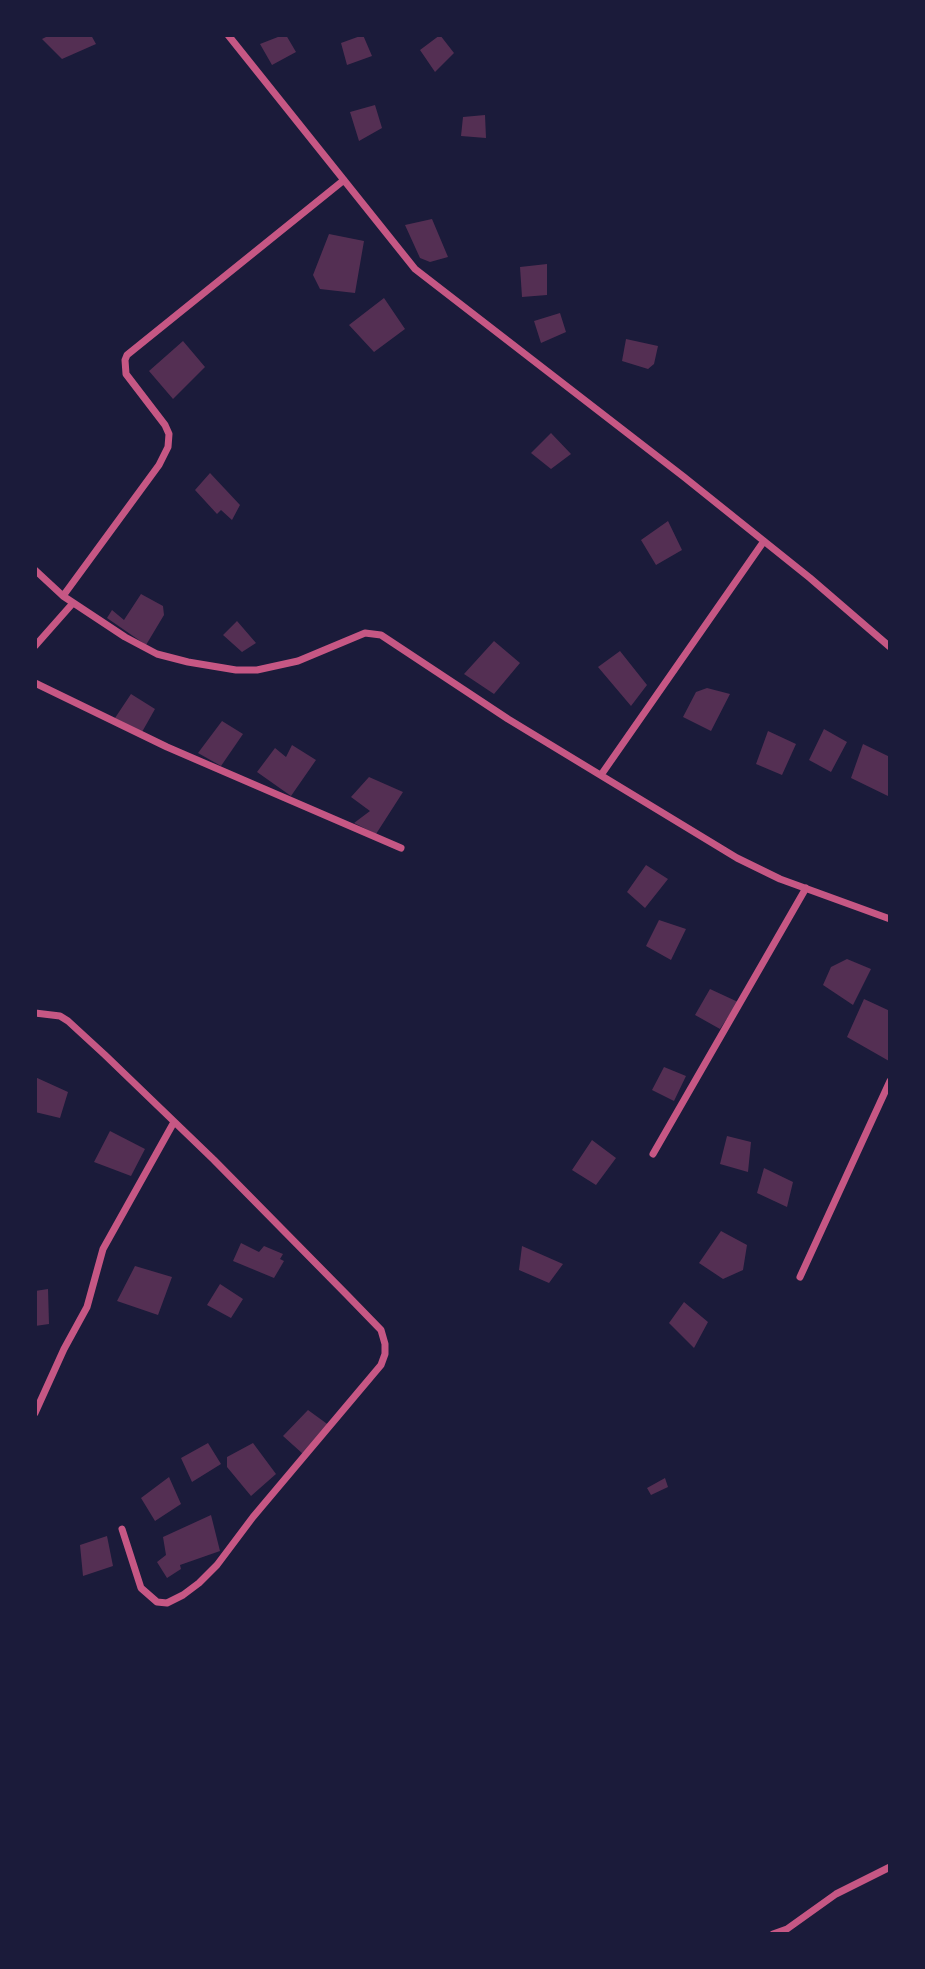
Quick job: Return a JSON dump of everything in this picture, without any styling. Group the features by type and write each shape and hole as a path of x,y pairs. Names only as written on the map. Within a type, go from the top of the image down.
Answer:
{"street":[{"path":"228,35 415,269 764,541 890,647"},
{"path":"63,596 159,466 168,447 169,434 165,425 126,374 127,355 344,180"},
{"path":"601,775 764,541"},
{"path":"35,570 73,603 157,653 188,662 236,670 257,670 298,661 365,633 381,635 508,719 749,864 780,879 890,919"},
{"path":"35,646 73,603"},
{"path":"35,683 167,747 401,848"},
{"path":"653,1154 806,888"},
{"path":"35,1013 68,1021 261,1206 381,1330 386,1343 381,1365 253,1517 217,1565 183,1595 167,1602 157,1602 141,1588 122,1530"},
{"path":"800,1278 890,1081"},
{"path":"35,1413 71,1334 87,1307 103,1250 174,1122"},
{"path":"773,1934 787,1929 836,1894 890,1867"}],"building":[{"path":"50,35 91,35 96,44 62,59 42,39"},
{"path":"286,35 296,52 272,65 260,44"},
{"path":"363,35 372,56 347,65 341,43"},
{"path":"440,35 454,53 435,72 420,50"},
{"path":"375,105 382,128 359,141 350,112"},
{"path":"485,115 486,138 461,136 463,117"},
{"path":"432,219 448,257 430,262 420,258 405,225"},
{"path":"329,234 364,241 355,293 320,289 313,275"},
{"path":"547,264 547,295 522,297 520,267"},
{"path":"384,298 405,329 374,352 349,325"},
{"path":"560,313 566,332 541,343 534,321"},
{"path":"626,339 658,346 654,364 648,369 622,361"},
{"path":"183,341 205,367 173,399 149,371"},
{"path":"551,433 571,454 551,469 531,453"},
{"path":"210,473 240,505 232,520 221,510 217,514 195,490"},
{"path":"668,521 682,550 656,565 641,540"},
{"path":"141,594 163,606 164,615 146,645 107,618 112,610 124,620"},
{"path":"237,621 256,643 242,652 223,635"},
{"path":"494,641 520,663 494,694 464,674"},
{"path":"620,651 647,685 631,706 598,667"},
{"path":"707,688 730,694 711,731 683,717 696,692"},
{"path":"131,694 155,709 142,732 115,718"},
{"path":"222,721 243,734 221,766 198,753"},
{"path":"824,729 847,742 831,772 809,760"},
{"path":"768,731 796,744 782,775 756,764"},
{"path":"863,744 890,757 890,797 851,778"},
{"path":"292,745 316,760 291,796 257,772 275,748 286,757"},
{"path":"369,777 403,792 376,834 354,823 370,811 351,797"},
{"path":"646,865 668,879 645,908 627,892"},
{"path":"659,920 686,929 671,960 646,946"},
{"path":"847,959 871,969 853,1005 823,985 831,967"},
{"path":"710,989 738,1002 720,1029 695,1015"},
{"path":"864,999 890,1011 889,1061 847,1037"},
{"path":"664,1067 686,1076 674,1101 652,1090"},
{"path":"35,1077 68,1092 60,1118 35,1112"},
{"path":"110,1131 145,1149 131,1176 94,1162"},
{"path":"727,1136 751,1142 748,1172 720,1164"},
{"path":"592,1140 616,1158 596,1185 572,1170"},
{"path":"764,1168 793,1182 787,1207 757,1193"},
{"path":"721,1231 747,1245 743,1270 723,1279 699,1263"},
{"path":"241,1243 259,1252 264,1246 283,1254 280,1259 284,1261 274,1278 233,1261"},
{"path":"522,1246 563,1264 549,1283 519,1270"},
{"path":"135,1266 172,1277 158,1315 117,1301"},
{"path":"220,1284 243,1299 231,1318 207,1305"},
{"path":"48,1289 49,1324 35,1326 35,1291"},
{"path":"684,1302 708,1322 694,1348 669,1323"},
{"path":"308,1410 330,1426 303,1454 283,1436"},
{"path":"208,1443 221,1464 192,1482 181,1458"},
{"path":"253,1443 276,1474 251,1496 227,1467 227,1457"},
{"path":"169,1477 181,1504 155,1521 141,1498"},
{"path":"665,1478 668,1487 651,1495 647,1488"},
{"path":"211,1515 220,1551 180,1565 181,1569 167,1578 157,1562 166,1555 163,1537"},
{"path":"107,1536 113,1566 83,1576 80,1545"}]}
